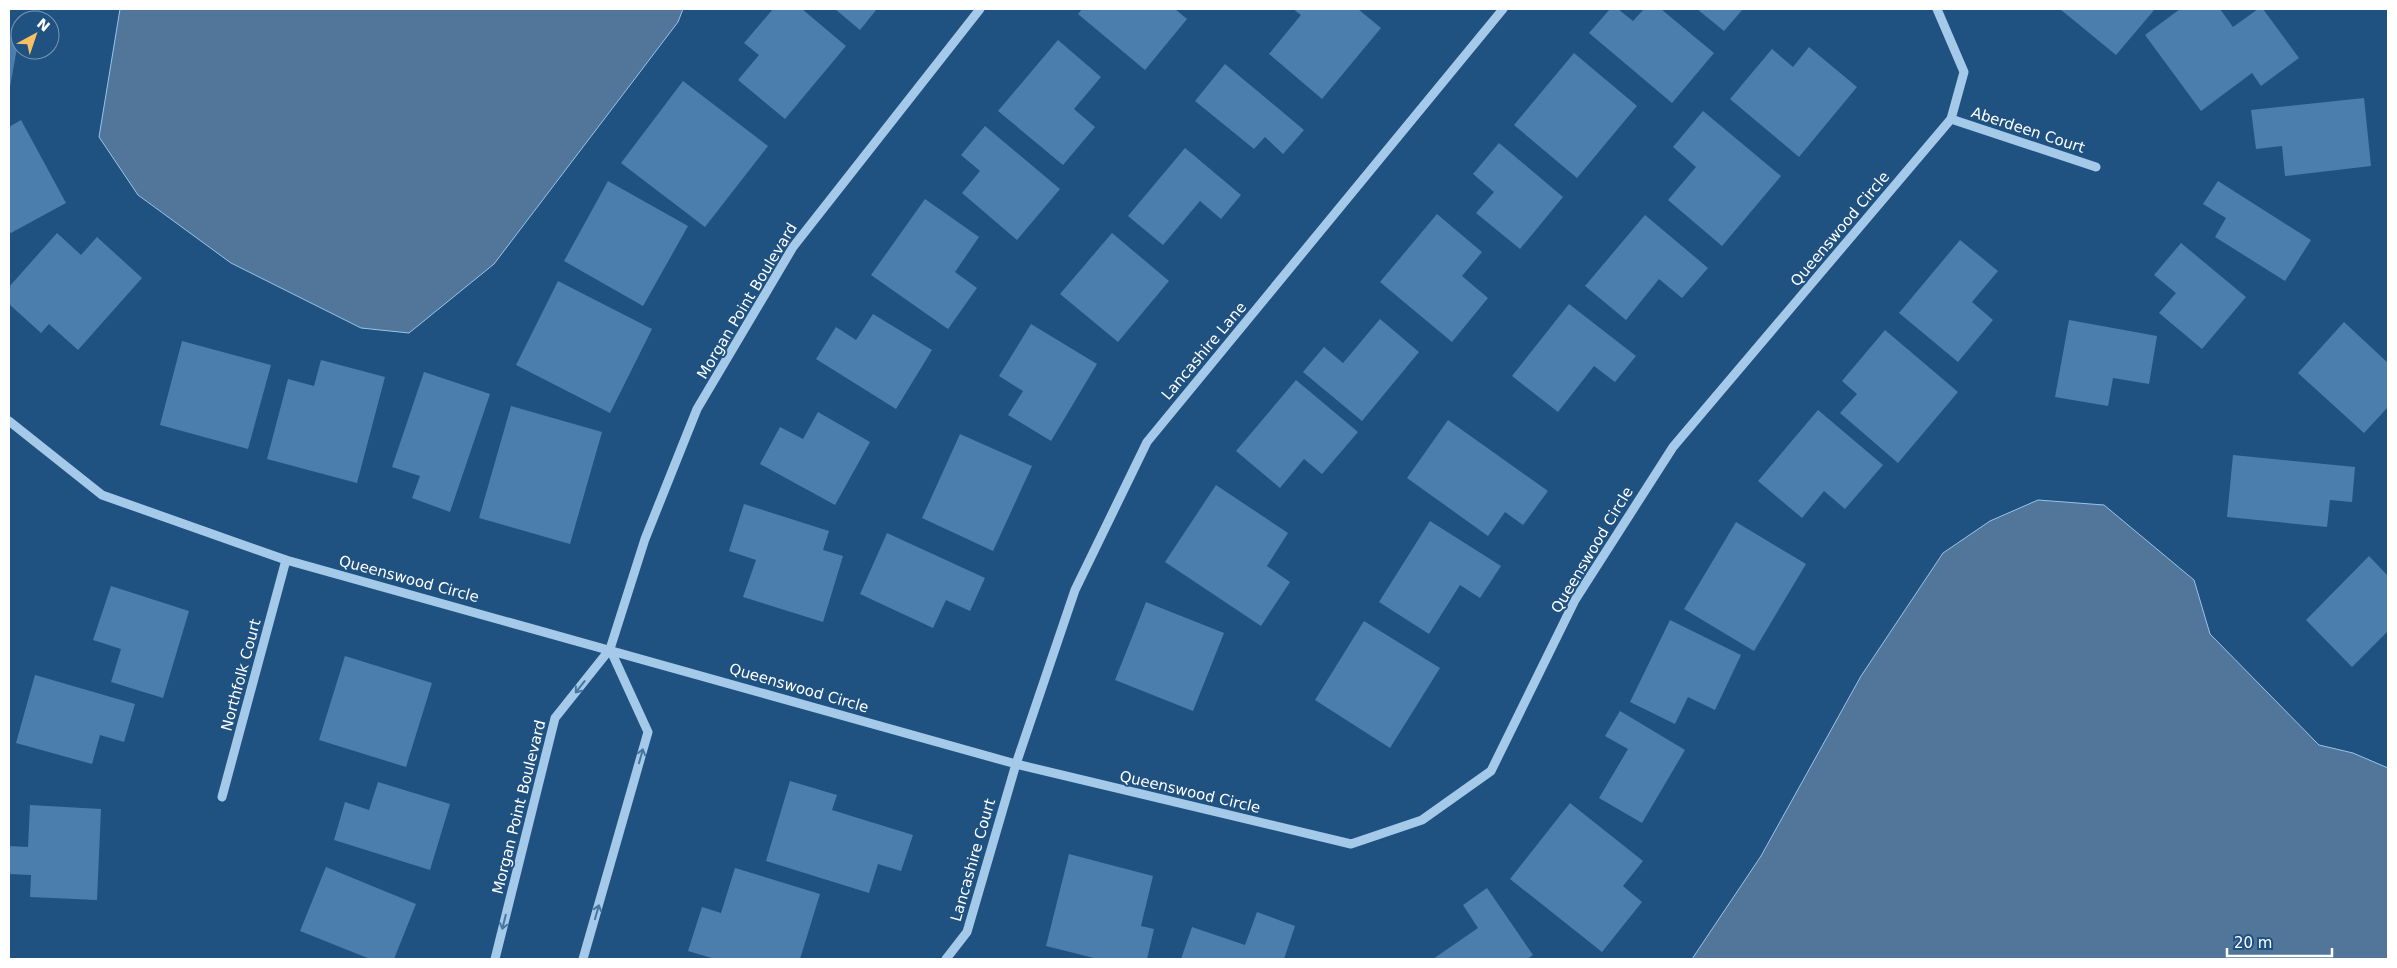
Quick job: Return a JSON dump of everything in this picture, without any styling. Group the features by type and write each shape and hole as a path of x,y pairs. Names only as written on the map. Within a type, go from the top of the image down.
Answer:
{"street":[{"name":"Morgan Point Boulevard","path":"495,959 556,718 610,649 645,538 697,409 793,246 980,9"},
{"name":"Lancashire Lane","path":"1016,764 1075,590 1147,442 1503,9"},
{"name":"Queenswood Circle","path":"9,421 102,495 286,560 1016,764 1351,844 1422,820 1491,771 1575,600 1673,447 1951,119 1964,72 1937,9"},
{"name":"Aberdeen Court","path":"1951,119 2096,167"},
{"name":"Northfolk Court","path":"222,797 286,560"},
{"path":"583,959 648,732 610,649"},
{"name":"Lancashire Court","path":"946,959 966,932 1016,764"}],"water":[{"path":"120,9 683,9 678,22 494,264 409,333 361,328 231,263 138,195 99,137"},
{"path":"2038,500 2104,505 2194,580 2210,634 2319,745 2353,753 2388,768 2388,959 1692,959 1761,856 1861,676 1943,553 1990,521"}],"building":[{"path":"773,9 802,9 846,46 785,119 738,80 759,55 744,43"},
{"path":"835,9 877,9 860,30"},
{"path":"1082,9 1175,9 1187,19 1145,70 1078,14"},
{"path":"1293,9 1358,9 1381,28 1322,99 1269,54 1301,15"},
{"path":"1610,9 1618,9 1633,21 1644,9 1661,9 1714,53 1672,103 1589,33"},
{"path":"1697,9 1743,9 1724,31"},
{"path":"2060,9 2155,9 2116,55"},
{"path":"2180,9 2220,9 2233,27 2258,9 2263,9 2299,58 2261,86 2252,73 2201,111 2145,35"},
{"path":"9,36 10,60 15,60 9,87"},
{"path":"1058,40 1101,77 1074,109 1095,127 1063,165 998,111"},
{"path":"1809,47 1857,87 1799,157 1730,99 1772,49 1793,67"},
{"path":"1574,53 1637,106 1577,178 1514,125"},
{"path":"1225,64 1304,130 1283,154 1265,137 1254,149 1195,101"},
{"path":"683,81 768,146 705,227 621,163"},
{"path":"2364,98 2371,166 2285,176 2282,146 2256,149 2251,110"},
{"path":"1703,111 1781,176 1722,246 1668,200 1696,167 1673,147"},
{"path":"21,120 66,203 9,234 9,127"},
{"path":"985,126 1060,189 1017,240 962,193 980,171 961,155"},
{"path":"1499,143 1563,197 1520,249 1476,213 1494,192 1473,174"},
{"path":"1185,148 1241,195 1221,219 1200,201 1163,245 1128,216"},
{"path":"608,181 688,226 643,306 564,261"},
{"path":"2218,181 2311,240 2285,281 2215,237 2226,218 2203,204"},
{"path":"925,199 979,237 955,272 977,288 948,329 871,275"},
{"path":"1437,214 1482,252 1462,276 1488,298 1452,342 1380,282"},
{"path":"1645,215 1708,268 1682,298 1659,279 1626,320 1585,286"},
{"path":"57,233 81,255 97,237 142,278 78,350 49,324 41,333 9,304 9,287"},
{"path":"1112,233 1169,281 1118,342 1060,294"},
{"path":"1960,240 1998,271 1972,302 1993,320 1958,362 1899,313"},
{"path":"2181,243 2246,297 2202,349 2159,313 2176,293 2154,275"},
{"path":"558,281 652,329 610,413 516,365"},
{"path":"1569,304 1636,356 1615,382 1594,366 1558,412 1512,376"},
{"path":"873,314 932,350 896,409 816,359 836,327 856,340"},
{"path":"1380,319 1419,352 1362,421 1303,372 1324,347 1343,363"},
{"path":"2069,320 2157,336 2149,384 2113,378 2108,406 2055,397"},
{"path":"2344,322 2388,363 2388,407 2364,433 2298,373"},
{"path":"1031,324 1097,364 1051,441 1008,415 1023,391 999,376"},
{"path":"1885,330 1958,392 1898,463 1840,413 1857,394 1842,381"},
{"path":"182,341 271,365 248,449 160,425"},
{"path":"321,360 385,377 357,483 267,459 288,379 314,386"},
{"path":"424,372 490,394 450,512 412,498 420,476 392,467"},
{"path":"1296,380 1358,432 1322,474 1304,459 1280,488 1236,451"},
{"path":"511,406 602,432 570,544 479,518"},
{"path":"1818,410 1883,465 1845,509 1824,491 1802,518 1758,481"},
{"path":"818,412 870,442 835,505 760,464 780,427 803,439"},
{"path":"1448,420 1548,491 1523,525 1505,512 1488,536 1407,478"},
{"path":"960,434 1032,466 993,551 922,518"},
{"path":"2233,455 2355,467 2352,502 2330,500 2327,527 2227,517"},
{"path":"1216,485 1288,533 1267,566 1290,582 1261,626 1165,562"},
{"path":"744,504 829,531 823,550 843,556 823,622 743,597 756,560 729,551"},
{"path":"1430,521 1501,566 1480,598 1460,585 1429,634 1379,602"},
{"path":"1736,522 1806,564 1754,651 1684,609"},
{"path":"887,533 985,578 970,611 946,600 933,628 860,594"},
{"path":"2369,556 2388,576 2388,631 2352,667 2306,620"},
{"path":"111,586 189,611 163,698 111,682 121,649 93,640"},
{"path":"1146,602 1224,633 1193,711 1115,680"},
{"path":"1670,620 1741,655 1715,710 1688,697 1675,724 1630,702"},
{"path":"1364,621 1440,668 1390,748 1315,700"},
{"path":"345,656 432,683 406,767 319,740"},
{"path":"35,675 135,704 124,742 100,735 92,764 16,743"},
{"path":"1620,711 1685,750 1642,823 1599,798 1628,749 1605,736"},
{"path":"790,781 837,795 832,810 913,835 901,871 878,864 869,893 766,861"},
{"path":"378,782 450,804 430,870 334,840 345,802 369,810"},
{"path":"1570,803 1643,861 1623,886 1642,902 1602,952 1510,879"},
{"path":"30,805 101,809 97,900 30,897 31,875 9,874 9,846 28,847"},
{"path":"1069,854 1153,876 1141,926 1154,929 1147,959 1098,959 1046,946"},
{"path":"326,867 416,904 394,959 370,959 300,931"},
{"path":"735,868 820,894 800,959 715,959 688,951 702,907 721,913"},
{"path":"1487,888 1533,955 1527,959 1433,959 1478,928 1463,905"},
{"path":"1257,912 1295,926 1284,959 1181,959 1192,927 1245,945"}]}
